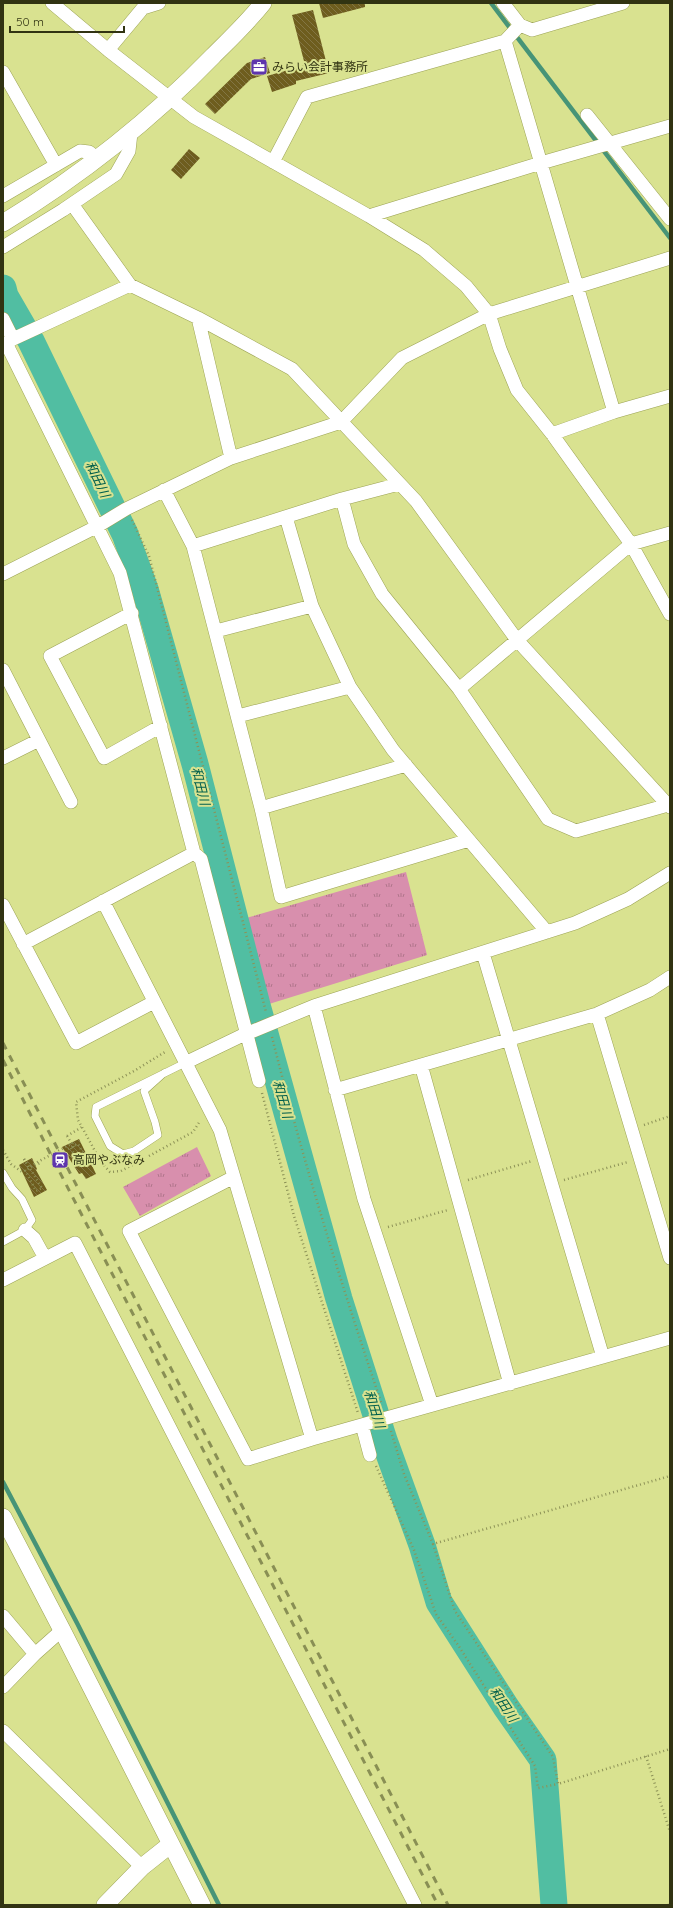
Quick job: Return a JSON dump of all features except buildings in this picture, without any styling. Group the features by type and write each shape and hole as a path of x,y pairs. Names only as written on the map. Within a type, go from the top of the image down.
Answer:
{"street":[{"path":"52,3 108,50 194,117 369,216 424,250 466,286 489,314 500,349 517,390 552,434 631,544 670,614"},
{"path":"108,50 143,8 159,3"},
{"path":"3,223 46,197 131,133 170,99 263,3"},
{"path":"503,3 520,25 532,30 623,3"},
{"path":"273,162 307,97 506,40 520,25"},
{"path":"506,40 614,412"},
{"path":"3,72 56,165"},
{"path":"587,115 670,219"},
{"path":"369,216 541,163 670,126"},
{"path":"3,247 72,204 116,174 129,151 131,133"},
{"path":"3,196 80,151 89,152 98,159"},
{"path":"72,204 130,285 198,318 292,369 416,501 517,640 669,806 576,831 548,819 458,689 382,594 354,544 342,499"},
{"path":"5,568 102,523 126,509 231,458 341,422 402,358 489,314 670,258"},
{"path":"9,341 130,285"},
{"path":"198,318 231,458"},
{"path":"3,319 9,341 102,523 120,573 132,613 194,853 201,859 259,1081"},
{"path":"552,434 614,412 670,396"},
{"path":"193,546 342,499 399,484"},
{"path":"164,490 193,546 238,716 281,897 469,840"},
{"path":"286,517 312,606 350,687 406,765 547,932"},
{"path":"458,689 631,544 670,533"},
{"path":"216,631 312,606"},
{"path":"132,613 50,656 104,758 161,726"},
{"path":"3,670 71,802"},
{"path":"238,716 350,687"},
{"path":"3,758 39,740"},
{"path":"261,808 406,765"},
{"path":"23,944 194,853"},
{"path":"185,1063 247,1033 314,1006 575,923 628,899 670,873"},
{"path":"103,901 220,1130 312,1440"},
{"path":"3,905 76,1043 154,1002"},
{"path":"483,953 603,1358"},
{"path":"336,1090 597,1014 650,990 670,977"},
{"path":"314,1006 364,1199 432,1406"},
{"path":"597,1014 670,1258"},
{"path":"421,1065 510,1384"},
{"path":"234,1177 129,1231 248,1459 670,1338"},
{"path":"25,1230 34,1238 45,1258"},
{"path":"3,1280 75,1243 415,1905"},
{"path":"363,1425 370,1455"},
{"path":"3,1517 202,1905"},
{"path":"3,1616 35,1654"},
{"path":"3,1687 35,1654 62,1630"},
{"path":"3,1731 142,1867"},
{"path":"105,1905 142,1867 171,1844"}],"lane":[{"path":"164,1073 144,1091 153,1109 158,1135 134,1151 123,1154 110,1146 95,1116 96,1107 137,1085 185,1063"},
{"path":"3,1173 12,1188 22,1199 32,1220 25,1230 3,1242"}],"path":[{"path":"126,509 149,556 286,1095 341,1284 404,1474 433,1544 455,1611 553,1756 558,1784"},
{"path":"141,1160 121,1171 110,1172 98,1156 78,1120 76,1102 134,1071 163,1053"},
{"path":"259,1081 294,1216 363,1425"},
{"path":"147,1157 194,1132 200,1123 198,1116"},
{"path":"631,1128 670,1116"},
{"path":"73,1145 67,1136 82,1127"},
{"path":"75,1142 69,1149 80,1167 87,1164"},
{"path":"3,1150 11,1164 22,1172 73,1145 78,1144 87,1160 98,1156"},
{"path":"454,1184 544,1157"},
{"path":"552,1184 640,1158"},
{"path":"24,1159 42,1188 36,1192 25,1170"},
{"path":"29,1167 40,1163"},
{"path":"375,1231 460,1206"},
{"path":"370,1455 380,1471 414,1550 436,1614 458,1645 535,1766 538,1788 558,1784 670,1749"},
{"path":"433,1544 670,1476"},
{"path":"646,1756 670,1832"}],"green space":[{"path":"406,872 427,955 269,1004 246,918"},
{"path":"197,1147 211,1176 140,1216 123,1187"}],"waterway":[{"path":"491,3 670,238"},
{"name":"和田川","path":"3,288 5,296 31,341 125,534 145,589 195,764 257,1005 339,1299 384,1440 422,1545 439,1602 506,1707 543,1760 554,1905"},
{"path":"3,1482 77,1623 219,1905"}],"railway":[{"path":"3,1043 448,1905"},
{"path":"3,1060 438,1905"}],"place":[{"name":"みらい会計事務所","path":"259,67"},
{"name":"高岡やぶなみ","path":"60,1160"}]}
